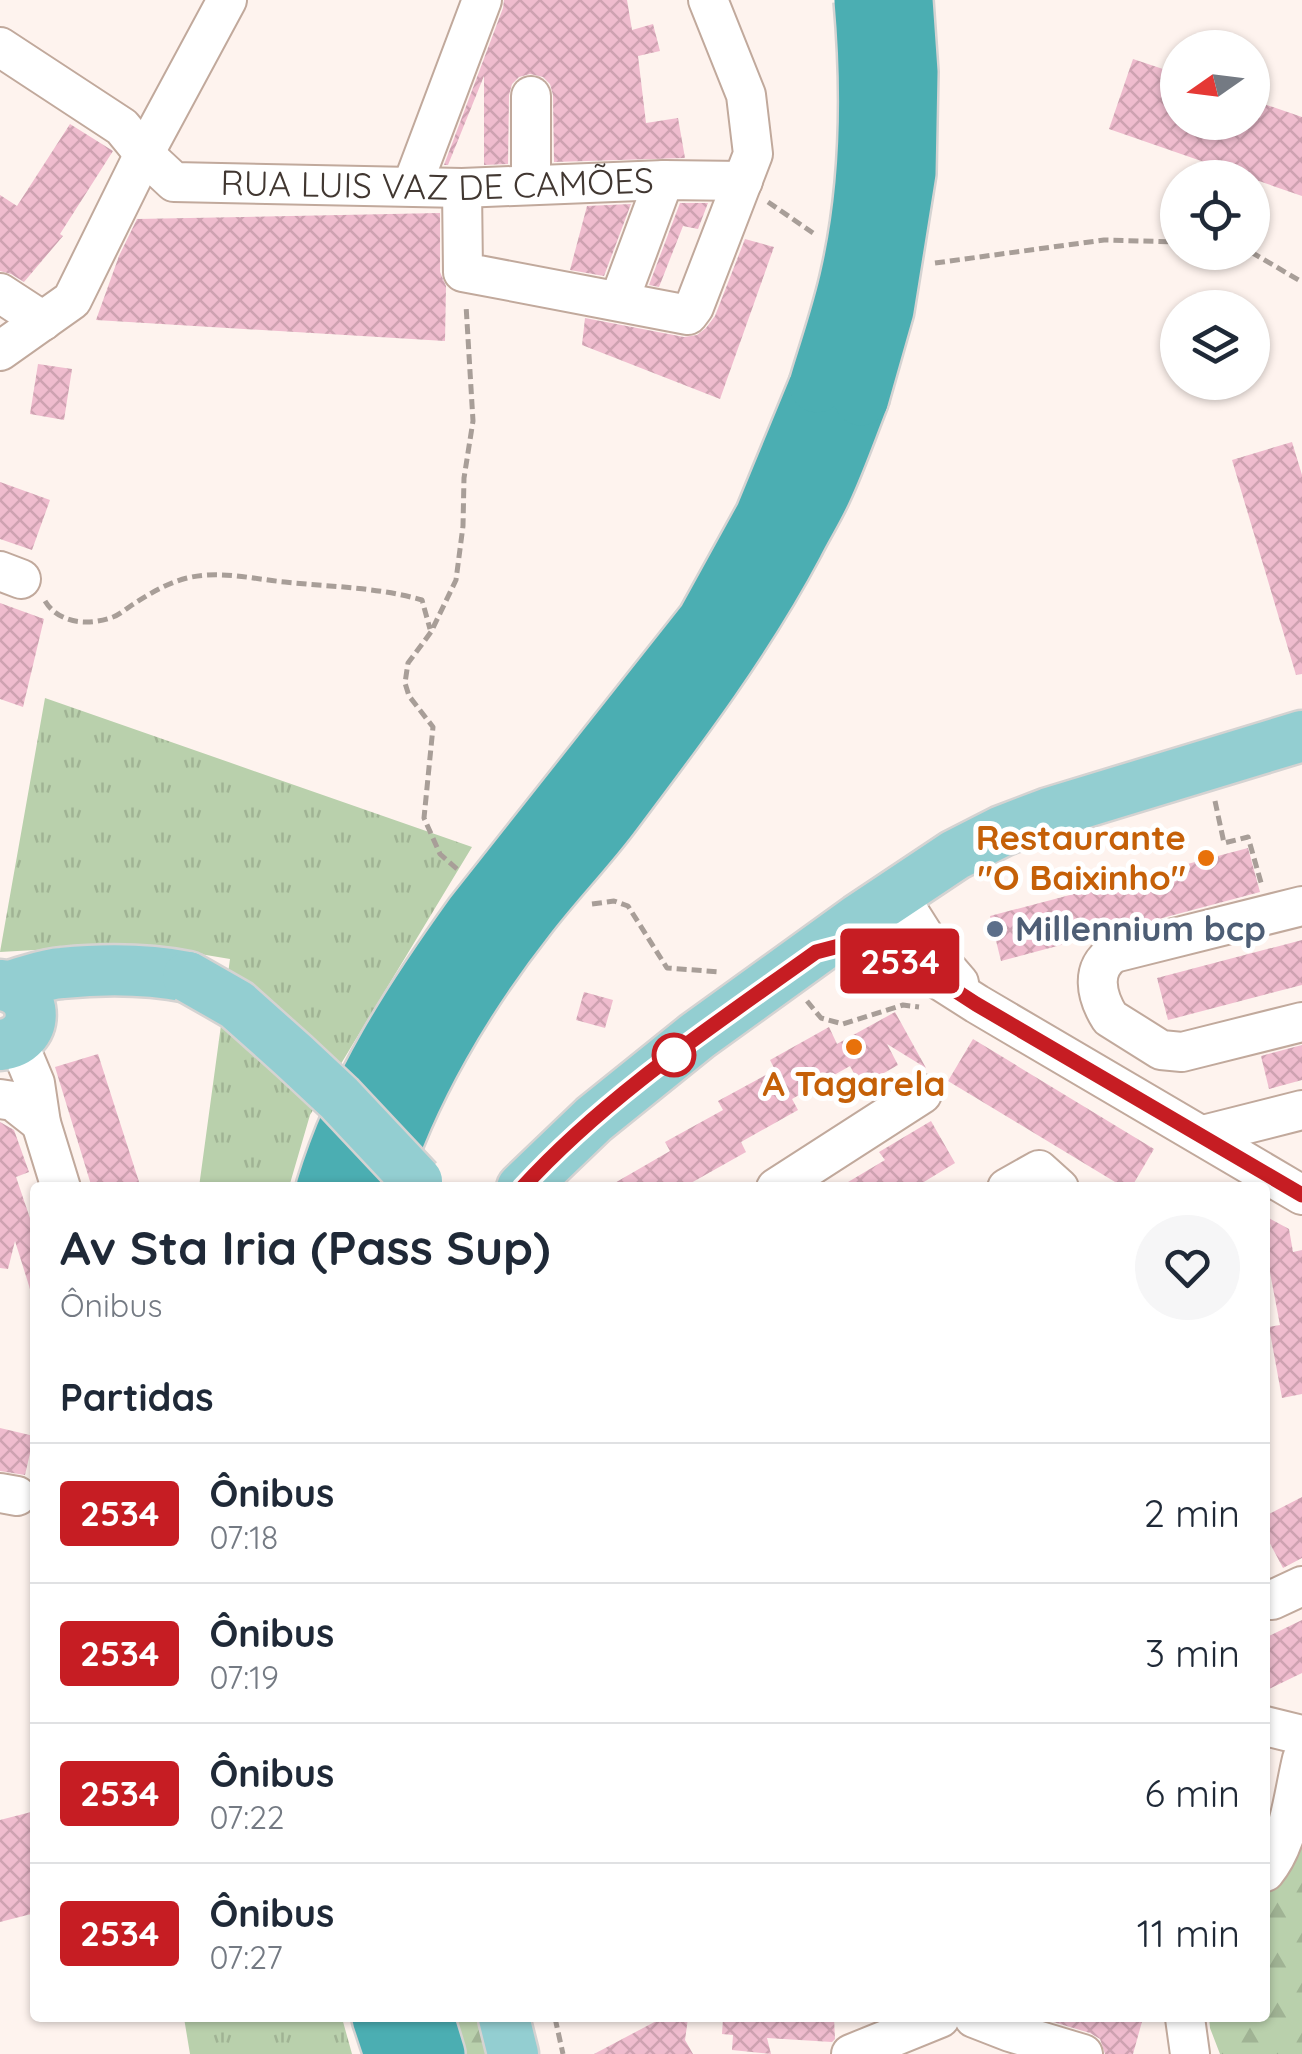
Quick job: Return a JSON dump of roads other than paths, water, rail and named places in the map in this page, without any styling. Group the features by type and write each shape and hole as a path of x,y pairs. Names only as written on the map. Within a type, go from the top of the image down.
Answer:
{"highway":[{"path":"406,1182 401,1128 452,1030 525,921 606,823 700,697 769,594 824,491 839,391 849,275 861,206 867,122 862,0"},
{"path":"326,1182 378,1058 437,964 705,621 886,310 908,173 910,72 904,0"},
{"path":"381,2022 392,2054"},
{"path":"427,2022 438,2054"}],"main road":[{"path":"528,1182 632,1087 697,1036 955,855 1025,822 1302,736"},
{"path":"9,1026 108,972 164,972 188,977 237,1005 339,1098 404,1182"},
{"path":"505,2022 513,2054"}],"street":[{"path":"0,352 72,300 144,154 227,0"},
{"path":"412,186 482,0"},
{"path":"462,188 463,272 688,314 753,154 746,95 708,0"},
{"name":"RUA LUIS VAZ DE CAMÕES","path":"0,47 122,127 174,182 462,188 743,181"},
{"path":"530,96 531,186"},
{"path":"620,300 664,180"},
{"path":"0,293 42,321"},
{"path":"931,965 941,879 955,855"},
{"path":"889,899 893,934 976,1004 1302,1194"},
{"path":"1302,906 1114,953 1102,962 1097,976 1104,1009 1110,1018 1166,1052 1182,1052 1302,1022"},
{"path":"800,963 839,946 870,948 931,965"},
{"path":"9,1026 35,1084 60,1182"},
{"path":"787,1182 922,1094"},
{"path":"0,1099 13,1101 42,1123"},
{"path":"1203,1135 1302,1110"},
{"path":"1017,1182 1039,1170 1052,1182"},
{"path":"1270,1600 1302,1586"},
{"path":"1270,1727 1302,1735"},
{"path":"1270,1860 1302,1759"},
{"path":"851,2054 930,2022"},
{"path":"962,2022 976,2054"},
{"path":"984,2022 1081,2054"},
{"path":"1186,2022 1190,2054"}],"place":[{"name":"Restaurante \"O Baixinho\"","path":"1206,858"},
{"name":"Millennium bcp","path":"995,929"},
{"name":"A Tagarela","path":"854,1047"}]}
